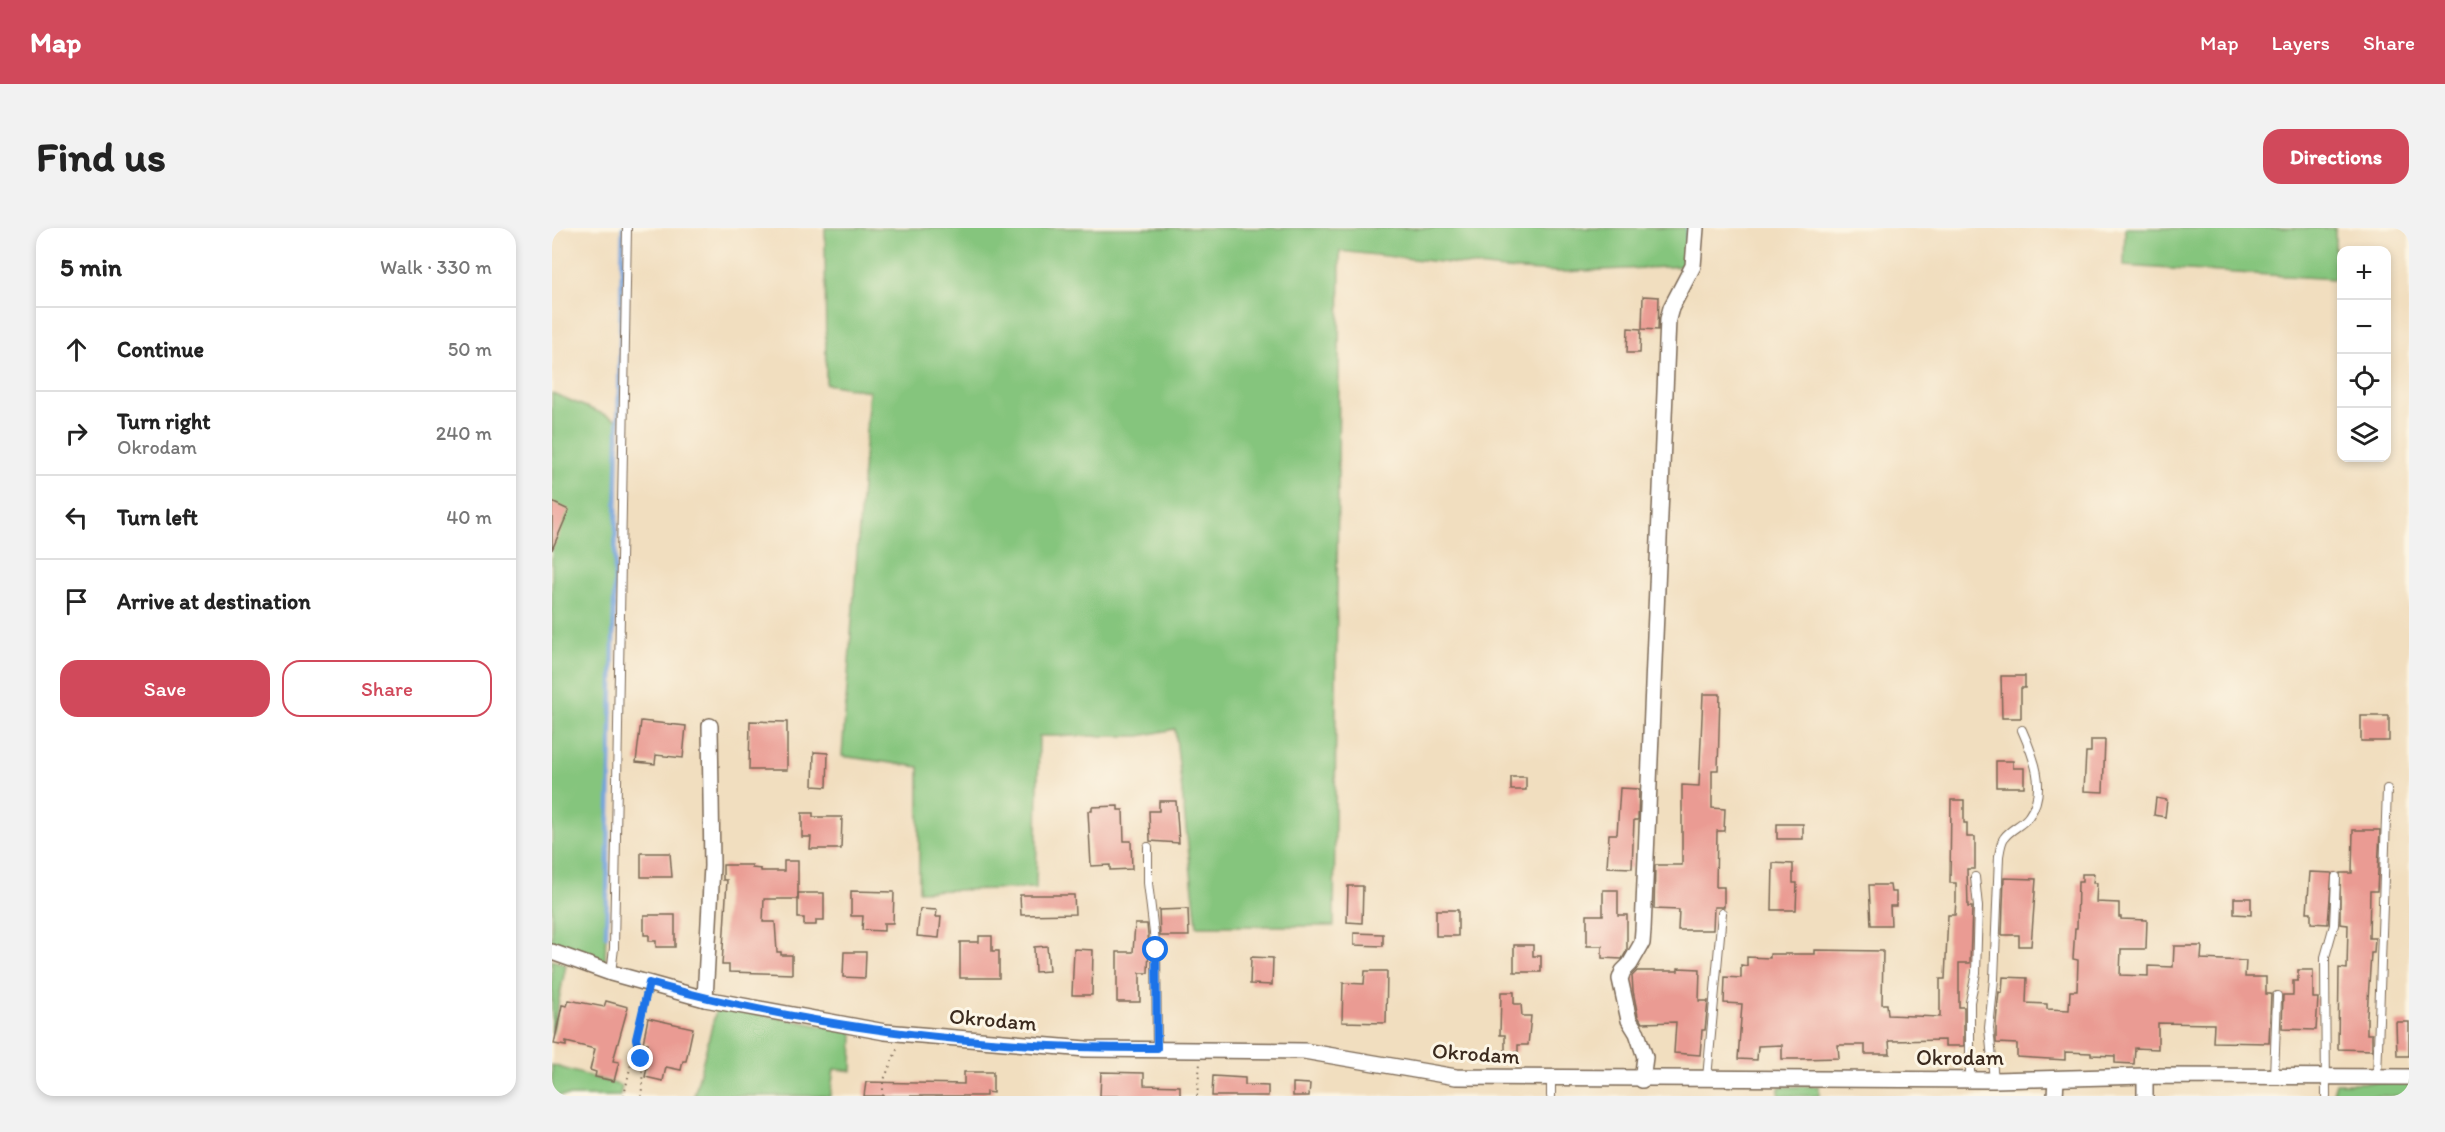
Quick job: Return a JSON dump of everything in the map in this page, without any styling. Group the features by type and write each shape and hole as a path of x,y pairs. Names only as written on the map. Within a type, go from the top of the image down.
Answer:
{"street":[{"path":"1642,1080 1646,1057 1637,1033 1629,1020 1620,979 1642,943 1643,930 1668,319 1671,308 1693,266 1696,228"},
{"path":"705,999 712,866 710,726"},
{"name":"Okrodam","path":"552,952 611,973 705,999 904,1034 1086,1049 1201,1048 1304,1051 1456,1077 1551,1080 2056,1080 2145,1076 2409,1077"},
{"path":"2145,1076 2145,1096"},
{"path":"2055,1096 2056,1080"}],"lane":[{"path":"611,973 614,948 627,228"},
{"path":"1994,1080 1989,1028 1994,979 1999,856 2003,838 2029,816 2035,804 2037,786 2035,759 2022,730"},
{"path":"2377,1077 2387,789"},
{"path":"1148,847 1148,883 1156,950 1157,1048"},
{"path":"1970,1080 1970,1002 1976,973 1978,907 1975,877"},
{"path":"2326,1096 2325,957 2334,925 2336,877"},
{"path":"1707,1080 1722,913"},
{"path":"2274,1077 2277,996"},
{"path":"1551,1080 1551,1096"}],"path":[{"path":"624,1096 649,983"},
{"path":"883,1096 883,1082 904,1034"},
{"path":"636,1039 641,1059 643,1083 641,1096"},
{"path":"1197,1096 1201,1048"}],"green space":[{"path":"825,228 1688,228 1687,266 1561,272 1504,269 1340,251 1334,926 1197,926 1175,729 1140,736 1039,736 1036,888 919,891 919,767 842,756 869,391 826,384"},
{"path":"2125,228 2335,228 2335,279 2124,266"},
{"path":"552,393 618,420 605,966 552,947"},
{"path":"552,960 566,965 552,1034"},
{"path":"717,1006 853,1032 852,1071 834,1069 830,1096 694,1096"},
{"path":"552,1065 622,1086 620,1096 552,1096"},
{"path":"2409,1082 2409,1096 2332,1096 2336,1083"},
{"path":"1819,1086 1819,1096 1779,1096 1779,1087"}],"building":[{"path":"1643,296 1659,297 1658,330 1642,329"},
{"path":"1628,328 1641,329 1640,353 1627,353"},
{"path":"552,502 569,510 552,550"},
{"path":"2001,676 2025,676 2025,688 2021,688 2021,718 2002,718"},
{"path":"1703,694 1720,694 1718,770 1712,770 1712,808 1725,809 1724,831 1717,831 1716,887 1724,887 1724,907 1714,907 1713,930 1678,930 1679,910 1654,909 1655,865 1682,865 1682,785 1699,786"},
{"path":"2361,716 2389,716 2389,741 2361,741"},
{"path":"641,721 686,726 683,758 656,755 655,764 636,762"},
{"path":"750,721 787,722 787,770 749,770"},
{"path":"2091,740 2105,740 2103,792 2084,791 2086,752 2091,752"},
{"path":"814,752 828,753 827,787 813,786"},
{"path":"1996,761 2013,761 2013,768 2024,768 2024,787 1996,787"},
{"path":"1511,777 1526,777 1526,790 1511,790"},
{"path":"1620,788 1639,789 1638,820 1634,820 1632,868 1607,867 1609,834 1617,834"},
{"path":"2156,798 2167,800 2165,817 2154,815"},
{"path":"1951,800 1964,800 1964,823 1967,823 1967,837 1975,837 1975,869 1967,869 1968,907 1972,907 1970,963 1959,963 1959,1007 1964,1007 1964,1046 1945,1046 1945,1040 1889,1041 1890,1054 1865,1054 1865,1045 1838,1045 1839,1058 1782,1059 1782,1045 1758,1046 1757,1060 1738,1059 1742,1004 1724,1003 1725,977 1741,978 1741,965 1747,966 1747,957 1770,958 1770,954 1815,954 1815,950 1883,951 1882,1004 1887,1004 1888,1015 1940,1017 1940,979 1945,979 1948,915 1955,915 1956,900 1956,883 1950,883"},
{"path":"1159,801 1176,801 1179,843 1150,841 1149,811 1159,811"},
{"path":"1118,806 1118,810 1123,810 1124,841 1131,841 1132,869 1110,870 1110,865 1091,866 1088,811 1092,811 1092,807"},
{"path":"802,813 813,813 813,817 842,817 841,849 810,849 811,837 802,837"},
{"path":"1777,824 1803,824 1803,839 1777,839"},
{"path":"2353,830 2380,830 2377,891 2370,891 2369,938 2375,938 2374,953 2371,953 2367,1034 2372,1034 2372,1050 2338,1049 2339,968 2347,969 2348,925 2340,924 2340,873 2352,873"},
{"path":"641,853 670,853 672,877 641,877"},
{"path":"784,861 798,861 798,899 764,899 763,922 775,922 777,952 781,952 781,955 792,955 792,974 729,972 729,965 722,965 727,880 723,880 723,865 752,865 752,868 761,869 761,871 784,871"},
{"path":"1773,863 1793,864 1793,883 1797,883 1796,910 1772,910"},
{"path":"2310,872 2332,873 2328,924 2311,923 2311,912 2307,912"},
{"path":"2082,874 2094,874 2093,883 2097,883 2096,902 2119,903 2121,919 2147,920 2146,949 2121,949 2120,975 2148,976 2148,966 2173,967 2174,946 2202,946 2201,959 2246,961 2245,977 2266,977 2266,994 2271,994 2269,1043 2213,1042 2214,1024 2158,1023 2158,1049 2135,1048 2134,1064 2115,1063 2115,1056 2091,1055 2091,1053 2065,1052 2065,1060 2017,1057 2017,1044 1996,1043 1999,992 2002,993 2003,977 2027,978 2026,1003 2047,1004 2047,1009 2069,1010 2070,991 2077,991 2078,960 2073,959 2075,928 2077,928 2078,882 2082,882"},
{"path":"2004,878 2036,879 2031,946 2019,946 2019,935 2002,935"},
{"path":"1869,885 1890,885 1891,892 1896,892 1896,906 1890,906 1891,925 1871,925"},
{"path":"1348,886 1363,886 1362,923 1347,922"},
{"path":"1603,890 1618,890 1618,915 1627,915 1627,950 1622,959 1602,958 1602,946 1587,946 1587,915 1603,915"},
{"path":"851,891 894,892 893,923 884,923 884,931 862,930 863,916 851,916"},
{"path":"798,893 824,893 824,920 816,920 816,925 804,925 804,918 798,918"},
{"path":"1020,895 1074,895 1075,914 1021,915"},
{"path":"2234,898 2251,898 2251,915 2234,914"},
{"path":"920,909 937,910 936,917 941,917 939,938 917,936"},
{"path":"1188,909 1189,936 1160,936 1159,910"},
{"path":"1436,910 1458,910 1458,936 1436,936"},
{"path":"644,915 675,915 675,947 656,947 656,941 649,941 649,935 644,935"},
{"path":"1135,924 1147,924 1148,973 1140,973 1140,1002 1117,1002 1117,952 1133,952"},
{"path":"1354,933 1383,934 1383,946 1354,945"},
{"path":"979,936 992,936 992,951 999,951 999,978 960,978 960,942 979,942"},
{"path":"1514,945 1533,945 1533,956 1541,956 1541,972 1514,972"},
{"path":"1047,946 1049,971 1035,972 1034,947"},
{"path":"1074,949 1093,950 1092,995 1072,995"},
{"path":"844,952 866,952 865,978 843,977"},
{"path":"1251,957 1273,958 1272,985 1250,984"},
{"path":"1678,968 1700,969 1699,1001 1708,1001 1700,1055 1674,1053 1676,1022 1642,1023 1638,1016 1632,976 1637,971 1678,971"},
{"path":"2298,970 2313,970 2313,998 2318,998 2316,1030 2282,1029 2283,995 2293,995 2293,981 2298,981"},
{"path":"1365,971 1387,971 1386,1023 1342,1022 1343,983 1364,984"},
{"path":"1501,992 1514,992 1514,1004 1521,1004 1522,1016 1531,1016 1528,1045 1518,1045 1518,1052 1505,1052 1505,1035 1500,1035"},
{"path":"569,1000 604,1007 606,1001 628,1007 613,1061 619,1062 614,1081 595,1077 596,1072 590,1070 595,1049 566,1042 566,1046 554,1044 562,1005 567,1006"},
{"path":"648,1018 693,1028 686,1061 683,1061 681,1070 666,1067 663,1081 645,1077 649,1058 645,1058 648,1043 643,1043"},
{"path":"2396,1022 2409,1022 2409,1056 2397,1056"},
{"path":"964,1072 993,1072 993,1093 986,1092 986,1096 864,1096 866,1082 964,1084"},
{"path":"1101,1072 1144,1073 1144,1085 1180,1086 1180,1096 1100,1096"},
{"path":"1213,1076 1245,1078 1245,1085 1268,1086 1268,1096 1212,1096"},
{"path":"1293,1083 1310,1084 1309,1096 1293,1096"}],"waterway":[{"path":"606,936 623,228"},
{"path":"1687,246 1688,228"}],"route":[{"path":"641,1059 636,1039 649,983 705,999 885,1032 1030,1046 1086,1049 1157,1048 1156,950"}]}
